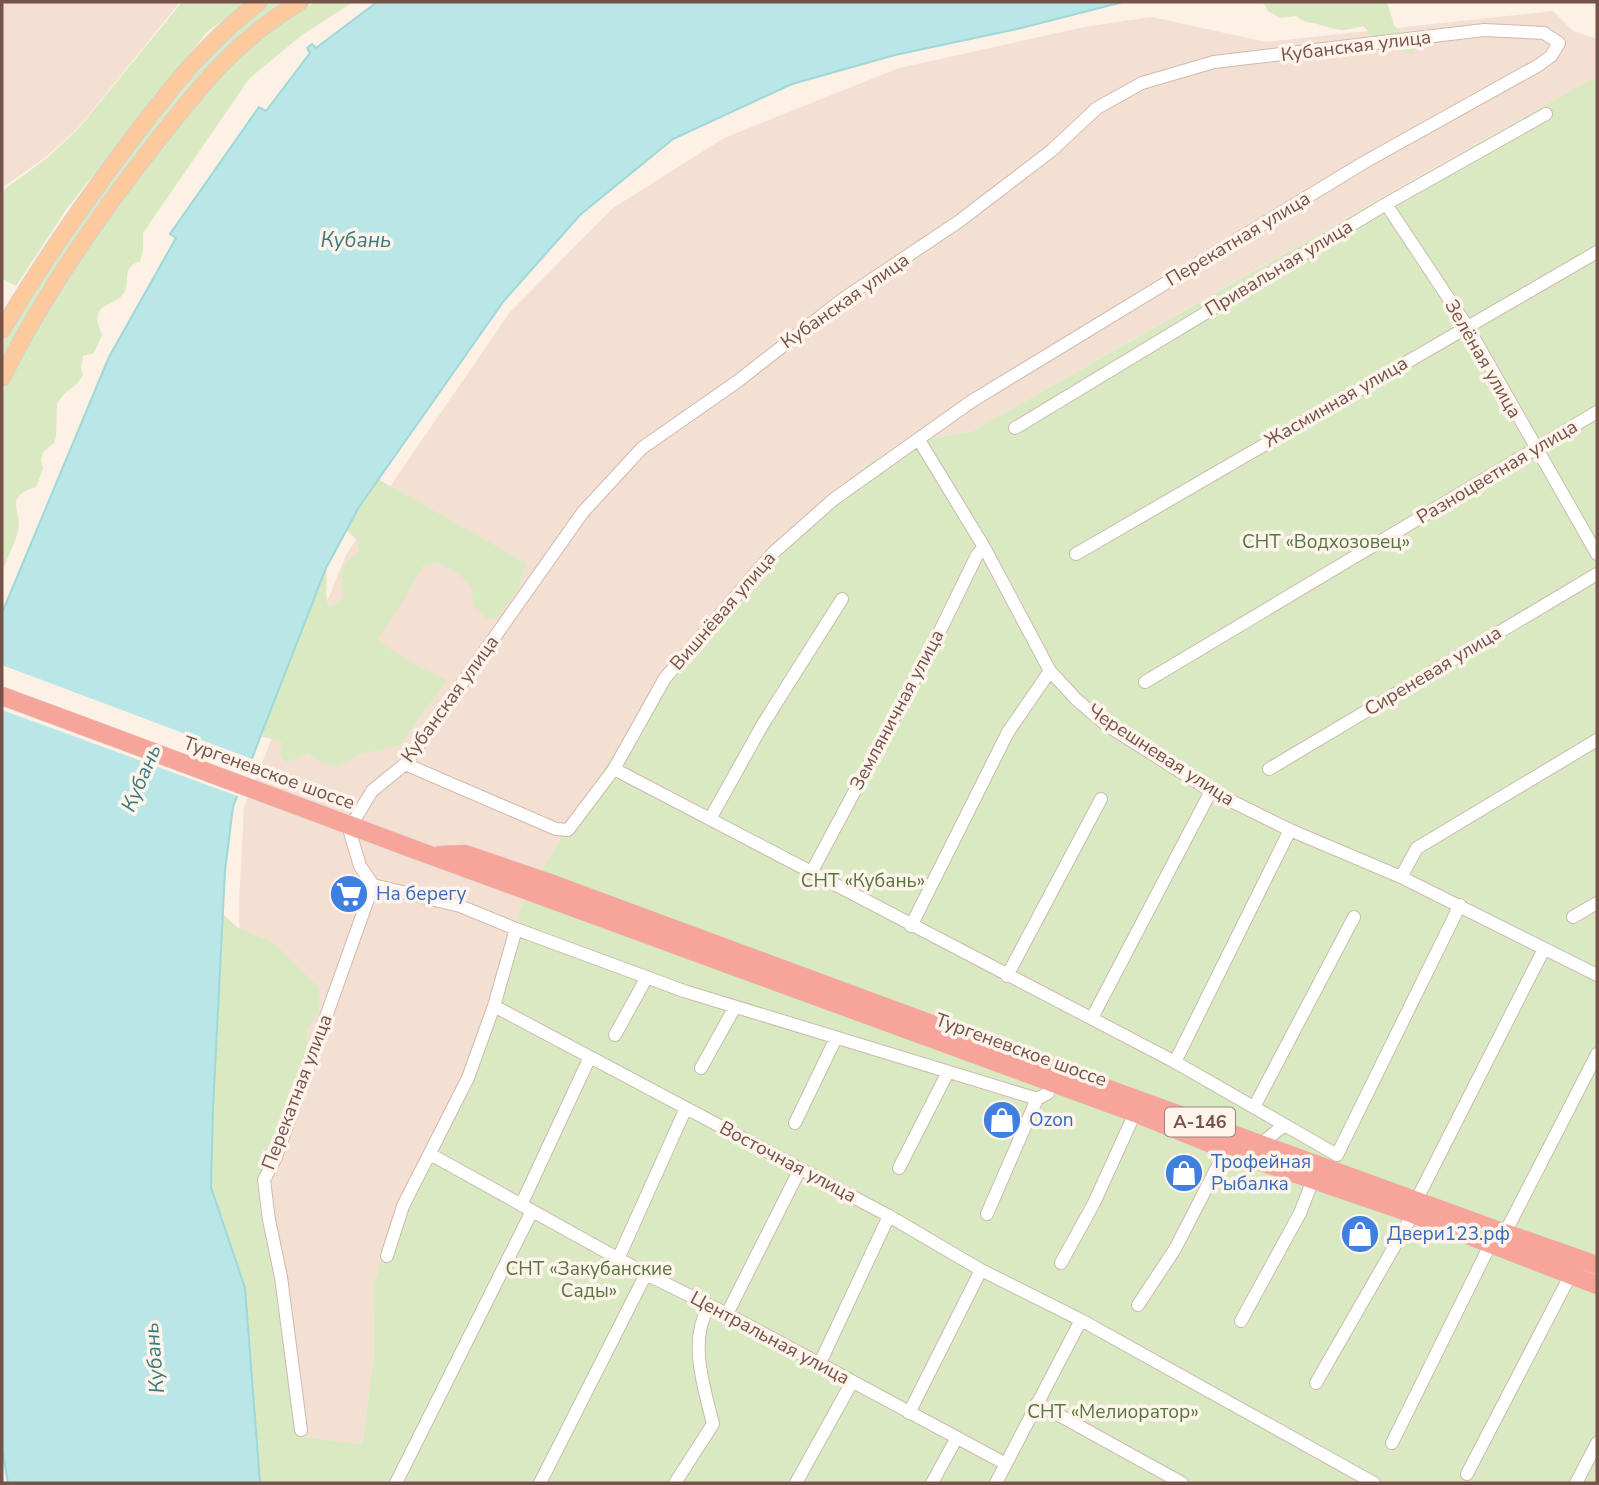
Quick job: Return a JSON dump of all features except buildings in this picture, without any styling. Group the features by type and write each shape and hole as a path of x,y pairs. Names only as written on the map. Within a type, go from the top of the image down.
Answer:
{"highway":[{"name":"Тургеневское шоссе","path":"2,696 1051,1084 1075,1084 1135,1113 1226,1150 1317,1173 1414,1207 1497,1239 1597,1285"},
{"name":"Тургеневское шоссе","path":"423,852 465,854 1075,1084 1261,1144 1317,1173"},
{"name":"Тургеневское шоссе","path":"1497,1239 1595,1259"}],"main road":[{"path":"2,330 40,267 90,194 181,75 210,43 259,2"},
{"path":"2,378 19,344 72,259 117,193 201,84 258,29 300,2"}],"street":[{"name":"Кубанская улица","path":"373,885 360,866 349,829 372,792 405,764 583,512 642,448 737,381 843,299 958,222 1051,151 1097,108 1142,83 1214,62 1484,30 1544,33 1559,43"},
{"name":"Перекатная улица","path":"917,441 972,401 1118,311 1363,163 1539,65 1551,56 1559,43"},
{"name":"Привальная улица","path":"1016,428 1386,204 1546,114"},
{"name":"Зелёная улица","path":"1386,204 1467,327 1597,554"},
{"name":"Жасминная улица","path":"1076,554 1597,252"},
{"name":"Разноцветная улица","path":"1145,682 1597,412"},
{"name":"Черешневая улица","path":"917,441 984,547 1050,671 1077,700 1105,724 1211,791 1290,830 1460,905 1597,975"},
{"name":"Вишнёвая улица","path":"405,764 556,829 568,830 614,769 665,678 773,553 834,499 917,441"},
{"name":"Земляничная улица","path":"811,873 938,635 977,555 984,547"},
{"name":"Сиреневая улица","path":"1269,769 1597,574"},
{"path":"710,819 763,724 842,599"},
{"path":"911,926 1008,732 1050,671"},
{"path":"1401,877 1417,848 1597,740"},
{"path":"614,769 1175,1062 1337,1155 1460,905"},
{"path":"1092,1018 1211,791"},
{"path":"1007,976 1101,799"},
{"path":"1175,1062 1290,830"},
{"name":"Перекатная улица","path":"301,1430 283,1290 264,1180 276,1157 373,885"},
{"path":"373,885 460,906 647,977 1037,1099"},
{"path":"1573,917 1597,903"},
{"path":"1254,1107 1354,917"},
{"path":"387,1256 403,1206 434,1157 468,1078 494,1006 516,929"},
{"path":"1316,1383 1414,1207 1544,949"},
{"path":"615,1035 647,977"},
{"name":"Восточная улица","path":"494,1006 889,1216 981,1270 1081,1320 1374,1483"},
{"path":"701,1068 735,1006"},
{"path":"795,1123 836,1038"},
{"path":"1392,1443 1497,1239 1597,1054"},
{"path":"396,1483 527,1208 590,1057"},
{"path":"899,1168 948,1072"},
{"path":"987,1214 1037,1099 1048,1093 1051,1084"},
{"path":"618,1259 685,1108"},
{"path":"1061,1263 1094,1203 1135,1113"},
{"path":"1261,1144 1284,1125"},
{"path":"1241,1321 1300,1213 1317,1173 1284,1125"},
{"path":"1138,1305 1174,1249 1226,1150"},
{"name":"Центральная улица","path":"434,1157 618,1259 727,1314 1006,1464"},
{"path":"727,1314 800,1168"},
{"path":"819,1365 889,1216"},
{"path":"909,1413 981,1270"},
{"path":"540,1483 646,1274"},
{"path":"1467,1474 1571,1275"},
{"path":"676,1483 713,1424 698,1350 702,1317 709,1306"},
{"path":"996,1483 1081,1320"},
{"path":"796,1483 852,1382"},
{"path":"1037,1403 1182,1483"},
{"path":"932,1483 956,1439"},
{"path":"1576,1483 1597,1443"}],"shaded area":[{"path":"2,2 180,2 79,127 46,157 2,188"},
{"path":"1553,11 1573,31 1597,39 1597,78 1580,85 971,432 919,440 875,459 818,504 774,548 612,756 564,832 373,1292 374,1355 362,1444 291,1436 240,963 239,902 244,807 346,555 510,312 613,208 724,138 899,68 1084,27 1152,17 1266,42"}],"green space":[{"path":"182,2 249,2 207,32 68,207 16,286 2,279 2,191 47,158 79,128"},
{"path":"271,2 290,2 245,31 199,79 2,365 2,345 12,326 94,199 207,55"},
{"path":"315,2 353,2 302,35 249,79 143,233 140,261 128,271 124,293 100,311 98,324 102,335 94,353 83,356 83,375 57,403 56,437 54,443 43,452 43,469 36,487 20,495 17,500 18,531 2,572 2,393 40,323 124,196 215,78 263,35"},
{"path":"1263,2 1387,2 1394,25 1416,48 1411,54 1393,50 1371,50 1368,31 1363,26 1339,30 1306,22 1296,16 1280,18 1268,11"},
{"path":"1597,78 1597,1483 260,1483 245,1288 211,1187 223,914 238,928 274,943 318,987 319,1012 307,1029 306,1053 264,1160 284,1256 282,1289 298,1432 301,1437 362,1444 374,1355 373,1292 381,1259 401,1205 465,1077 494,1006 520,909 564,832 660,679 774,548 818,504 875,459 919,440 971,432 1580,85"},
{"path":"378,479 526,563 519,589 497,619 486,618 474,606 471,588 458,574 438,562 423,566 377,640 413,664 447,680 400,745 358,755 339,766 321,763 308,754 286,762 280,753 282,742 260,736 326,568 329,607 344,599 342,572 347,562 359,552 359,542 346,530"}],"water":[{"name":"Кубань","path":"377,2 1123,2 1017,29 895,55 792,84 673,139 580,215 503,302 359,507 326,568 233,807 225,871 211,1187 245,1288 260,1483 8,1483 2,1449 2,613 109,357 176,238 170,234 259,107 266,111 310,53 307,48 312,44 316,48"}],"pier":[{"path":"2,665 255,760 240,797 2,710"}],"place":[{"name":"На берегу","path":"349,894"},
{"name":"Ozon","path":"1002,1120"},
{"name":"Трофейная Рыбалка","path":"1184,1173"},
{"name":"Двери123.рф","path":"1360,1234"}],"park label":[{"name":"СНТ «Водхозовец»","path":"1326,542"},
{"name":"СНТ «Кубань»","path":"863,881"},
{"name":"СНТ «Закубанские Сады»","path":"589,1280"},
{"name":"СНТ «Мелиоратор»","path":"1113,1412"}]}
